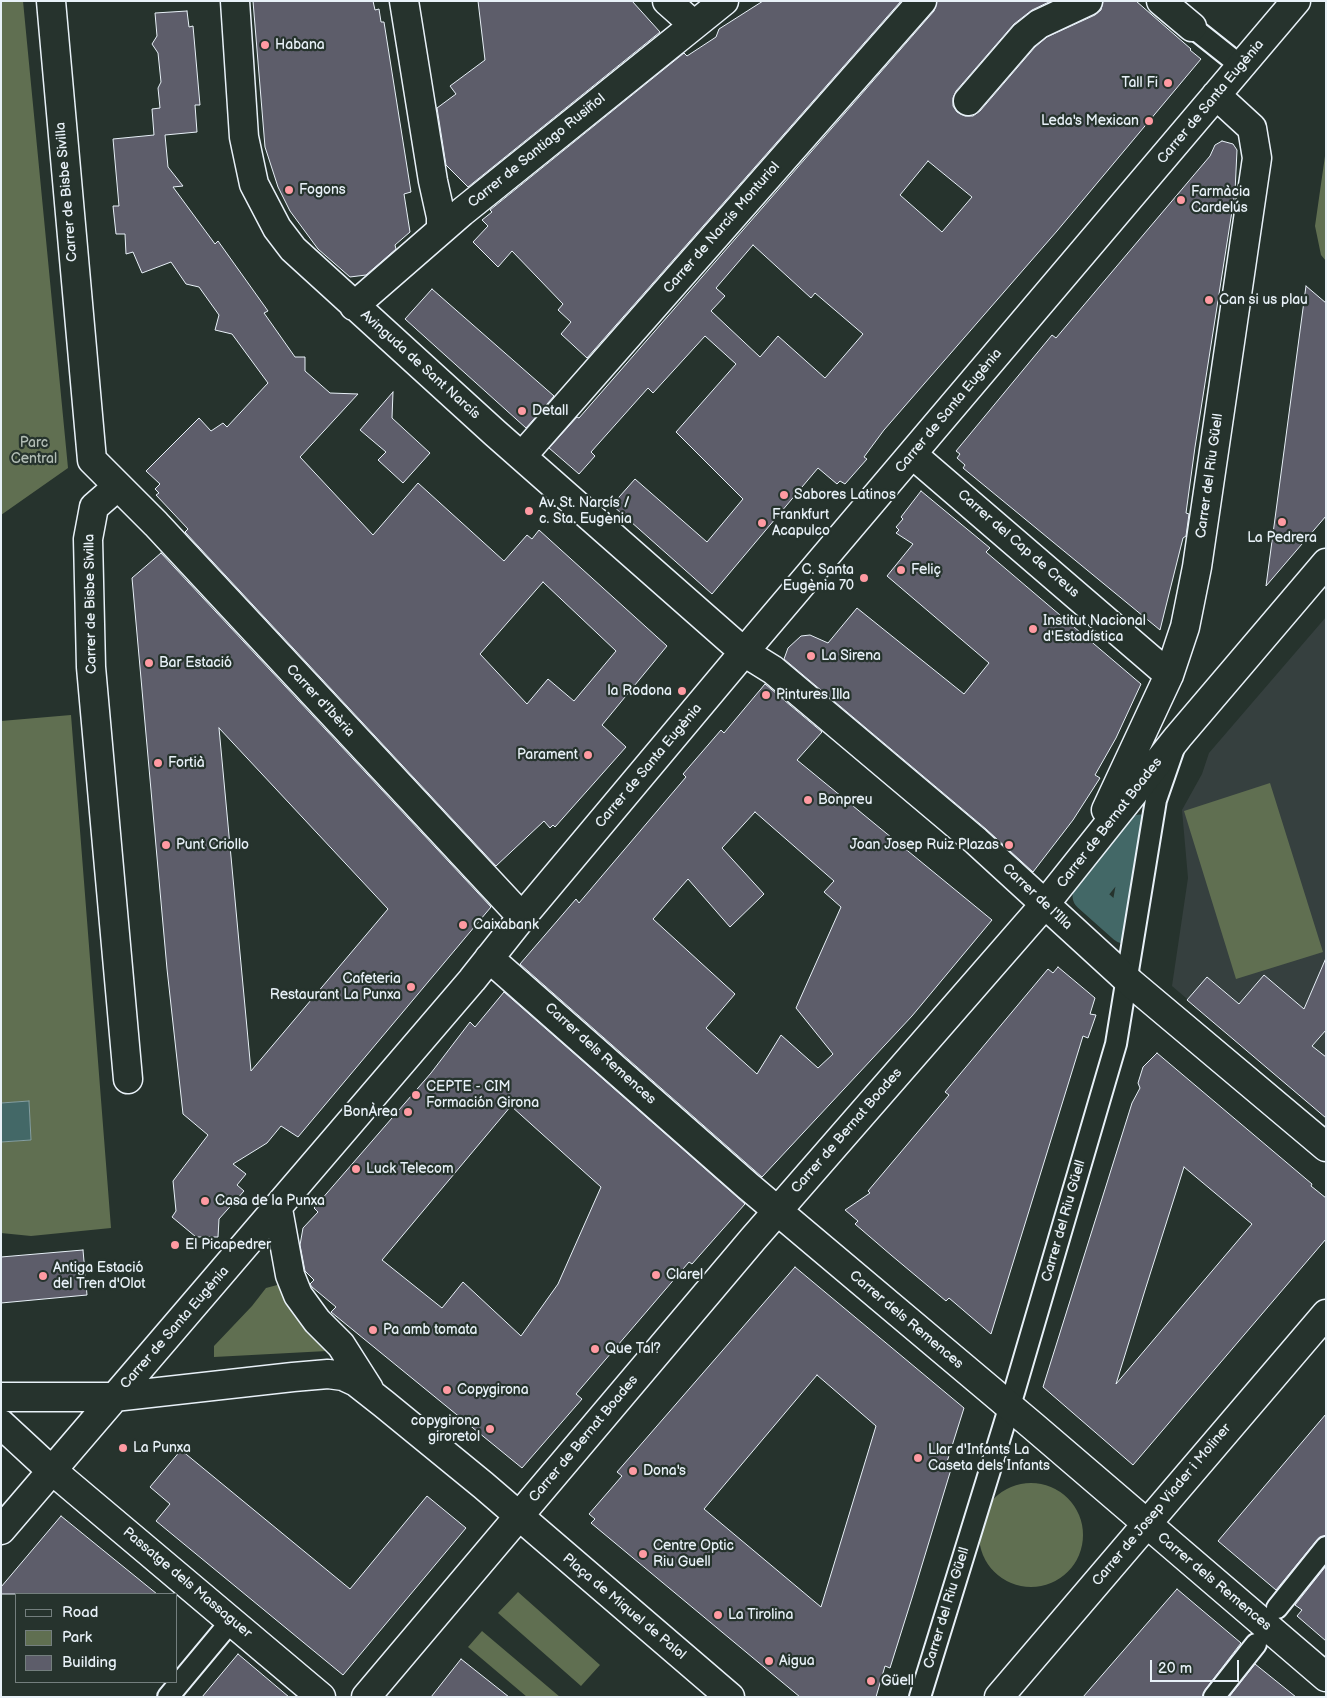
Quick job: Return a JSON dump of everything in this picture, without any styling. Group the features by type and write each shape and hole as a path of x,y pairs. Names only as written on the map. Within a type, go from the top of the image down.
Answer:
{"street":[{"name":"Carrer de Bisbe Sivilla","path":"51,1 92,460 117,487 94,507 88,539 91,667 128,1079"},
{"name":"Avinguda de Sant Narcís","path":"235,1 244,136 254,184 276,228 293,249 354,306 744,652"},
{"path":"404,1 433,182 441,217 441,230"},
{"path":"667,1 694,25"},
{"name":"Carrer de Santiago Rusiñol","path":"354,306 441,230 724,1"},
{"name":"Carrer de Narcís Monturiol","path":"522,456 922,1"},
{"path":"968,101 1024,36 1039,24 1088,1"},
{"path":"1161,1 1241,66"},
{"name":"Carrer de Santa Eugènia","path":"1,1530 490,958 522,917 744,652 1296,1"},
{"name":"Carrer del Riu Güell","path":"1085,854 1170,675 1185,626 1197,567 1257,158 1252,128 1216,95"},
{"name":"Carrer del Cap de Creus","path":"912,454 1170,675"},
{"name":"Carrer d'Ibèria","path":"117,487 156,524 522,917"},
{"name":"Carrer de Bernat Boades","path":"366,1697 777,1211 1045,904 1178,737 1326,563"},
{"name":"Carrer de l'Illa","path":"744,652 772,670 976,841 1127,979 1326,1147"},
{"name":"Carrer del Riu Güell","path":"920,1697 1009,1406 1116,1044 1121,1003 1127,979 1156,800 1178,737"},
{"name":"Carrer dels Remences","path":"490,958 777,1211 1326,1677"},
{"path":"278,1208 290,1275 298,1295 317,1321 341,1345 373,1396"},
{"name":"Carrer de Josep Viader i Moliner","path":"1000,1697 1326,1314"},
{"name":"Plaça de Miquel de Palol","path":"1,1396 114,1397 328,1374 343,1376 356,1382 483,1486 730,1697"},
{"name":"Passatge dels Massaguer","path":"1,1424 321,1697"},
{"path":"1277,1608 1326,1547"},
{"path":"168,1697 232,1620"},
{"path":"1214,1697 1256,1644"}],"shaded area":[{"path":"1326,617 1326,1118 1172,986 1188,878 1182,810 1202,774 1209,753"}],"green space":[{"name":"Parc Central","path":"1,1 23,1 68,468 1,515"},
{"path":"1326,149 1326,261 1321,255 1315,226"},
{"path":"71,715 111,1228 31,1236 1,1233 1,1142 31,1140 29,1101 1,1103 1,721"},
{"path":"1270,783 1323,952 1236,979 1184,811"},
{"path":"281,1284 307,1327 327,1351 214,1357 214,1346 252,1306 266,1288"},
{"path":"1031,1483 1051,1487 1068,1498 1079,1515 1083,1535 1079,1555 1068,1572 1051,1583 1031,1587 1011,1583 994,1572 983,1555 979,1535 983,1515 994,1498 1011,1487"},
{"path":"518,1592 600,1665 581,1686 498,1613"},
{"path":"482,1631 560,1697 527,1697 468,1647"}],"water":[{"path":"29,1101 31,1140 1,1142 1,1103"}],"building":[{"path":"253,1 373,1 375,10 379,9 381,22 384,22 411,192 404,194 410,232 395,245 396,249 366,275 350,277 318,249 290,211 278,187 265,147"},
{"path":"478,1 632,1 660,32 468,187 446,165 437,108 456,94 450,86 485,60"},
{"path":"763,1 901,1 587,358 561,334 571,322 558,310 563,304 512,251 498,267 473,242 488,226 482,220 492,212 490,210 684,53 687,56 716,37 719,29"},
{"path":"937,1 1051,1 1032,10 1014,24 956,91 953,98 953,106 957,112 965,116 973,116 980,111 1035,47 1047,37 1095,15 1101,10 1103,1 1136,1 1201,59 1057,231 884,430 864,457 867,459 845,484 840,481 837,484 818,468 712,594 612,505 635,479 707,542 743,499 676,432 736,364 705,336 653,393 648,388 591,452 595,456 579,474 549,448 577,417 579,418 934,11","holes":["928,161 972,197 942,232 900,195","753,245 811,298 815,293 863,334 825,378 778,336 760,357 711,311 725,296 716,288"]},
{"path":"187,11 189,27 193,26 200,105 195,105 197,132 165,135 168,167 183,186 173,187 215,244 218,241 268,311 264,313 295,357 305,357 305,371 330,393 358,394 300,457 373,535 418,483 504,561 527,535 532,539 539,530 667,646 602,725 626,747 555,827 553,825 550,828 544,821 496,866 185,532 188,529 156,495 159,493 155,489 160,484 146,471 199,418 211,431 223,423 227,427 268,383 232,334 215,330 219,315 199,287 186,284 171,262 142,273 133,252 126,254 125,234 116,234 113,206 119,206 113,139 154,135 152,109 160,108 158,88 161,82 158,53 152,44 157,36 155,13","holes":["543,582 616,651 574,701 548,679 527,704 480,654"]},
{"path":"1222,141 1233,144 1237,150 1235,192 1195,447 1186,513 1189,514 1186,536 1183,538 1160,630 963,468 965,465 957,458 960,454 956,451 1052,335 1056,338 1210,156 1215,145"},
{"path":"1306,286 1326,303 1326,516 1266,586"},
{"path":"432,289 554,396 526,428 405,319"},
{"path":"393,392 392,418 430,453 403,483 378,460 386,452 360,430"},
{"path":"921,491 990,548 986,552 1141,684 1116,738 1095,775 1100,778 1073,820 1033,872 986,829 784,659 788,648 801,636 810,635 828,643 857,608 964,694 989,663 887,576 913,544 896,533 899,530 896,527 903,519 901,517"},
{"path":"161,553 491,907 298,1137 281,1126 267,1143 233,1164 246,1174 237,1185 244,1191 219,1219 218,1237 196,1237 172,1217 176,1211 173,1181 208,1135 183,1114 167,969 132,578","holes":["219,728 388,909 251,1071"]},
{"path":"765,684 822,732 797,760 992,920 912,1016 762,1177 520,964 576,899 579,903 686,777 683,774 721,730 724,733","holes":["755,812 834,881 824,892 841,907 796,1008 833,1054 818,1068 781,1035 757,1074 706,1028 735,994 653,919 688,879 730,927 764,894 722,848"]},
{"path":"1326,958 1326,1030 1312,1046 1326,1057 1326,1118 1187,1000 1207,977 1239,1004 1264,975 1304,1009"},
{"path":"1058,967 1095,998 1090,1014 1096,1015 1088,1038 1083,1036 991,1334 949,1298 946,1301 891,1255 855,1224 858,1221 845,1210 870,1193 868,1191 949,1095 945,1092 1048,969 1053,973"},
{"path":"504,992 745,1204 692,1264 689,1262 576,1394 582,1399 522,1468 331,1312 336,1307 310,1284 314,1280 305,1271 300,1245 303,1228 318,1212 314,1208 431,1073 470,1022 475,1027","holes":["511,1106 601,1187 558,1284 521,1336 463,1282 442,1308 382,1260"]},
{"path":"1157,1053 1312,1184 1311,1186 1326,1198 1326,1239 1133,1465 1043,1387 1132,1103 1140,1088 1138,1083 1143,1067","holes":["1184,1167 1252,1224 1116,1384"]},
{"name":"Antiga Estació del Tren d'Olot","path":"83,1250 87,1295 1,1303 1,1257"},
{"path":"795,1267 964,1408 946,1465 952,1466 912,1598 890,1668 885,1666 876,1697 800,1697 591,1523 595,1519 589,1514 622,1476 617,1472","holes":["817,1375 876,1426 821,1607 704,1509"]},
{"path":"1326,1414 1326,1535 1317,1540 1276,1590 1218,1541"},
{"path":"181,1450 350,1589 427,1496 466,1528 343,1675 156,1521 170,1504 150,1487"},
{"path":"61,1516 156,1593 1,1594 1,1587"},
{"path":"1326,1566 1326,1641 1297,1616 1302,1610 1295,1605"},
{"path":"1177,1589 1241,1643 1205,1690 1202,1697 1083,1697"},
{"path":"238,1654 289,1697 202,1697"},
{"path":"461,1659 509,1697 431,1697"},
{"path":"1255,1664 1296,1697 1229,1697"}],"waterway":[{"path":"1141,830 1124,928 1088,896 1141,830"}],"place":[{"name":"Habana","path":"265,45"},
{"name":"Tall Fi","path":"1168,83"},
{"name":"Leda's Mexican","path":"1149,121"},
{"name":"Fogons","path":"289,190"},
{"name":"Farmàcia Cardelús","path":"1181,200"},
{"name":"Can si us plau","path":"1209,300"},
{"name":"Detall","path":"522,411"},
{"name":"Sabores Latinos","path":"784,495"},
{"name":"Av. St. Narcís / c. Sta. Eugènia","path":"529,511"},
{"name":"La Pedrera","path":"1282,522"},
{"name":"Frankfurt Acapulco","path":"762,523"},
{"name":"Feliç","path":"901,570"},
{"name":"C. Santa Eugènia 70","path":"864,578"},
{"name":"Institut Nacional d'Estadística","path":"1033,629"},
{"name":"La Sirena","path":"811,656"},
{"name":"Bar Estació","path":"149,663"},
{"name":"la Rodona","path":"682,691"},
{"name":"Pintures Illa","path":"766,695"},
{"name":"Parament","path":"588,755"},
{"name":"Fortià","path":"158,763"},
{"name":"Bonpreu","path":"808,800"},
{"name":"Punt Criollo","path":"166,845"},
{"name":"Joan Josep Ruiz Plazas","path":"1009,845"},
{"name":"Caixabank","path":"463,925"},
{"name":"Cafeteria Restaurant La Punxa","path":"411,987"},
{"name":"CEPTE - CIM Formación Girona","path":"416,1095"},
{"name":"BonÀrea","path":"408,1112"},
{"name":"Luck Telecom","path":"356,1169"},
{"name":"Casa de la Punxa","path":"205,1201"},
{"name":"El Picapedrer","path":"175,1245"},
{"name":"Clarel","path":"656,1275"},
{"name":"Antiga Estació del Tren d'Olot","path":"43,1276"},
{"name":"Pa amb tomata","path":"373,1330"},
{"name":"Que Tal?","path":"595,1349"},
{"name":"Copygirona","path":"447,1390"},
{"name":"copygirona giroretol","path":"490,1429"},
{"name":"La Punxa","path":"123,1448"},
{"name":"Llar d'Infants La Caseta dels Infants","path":"918,1458"},
{"name":"Dona's","path":"633,1471"},
{"name":"Centre Optic Riu Guell","path":"643,1554"},
{"name":"La Tirolina","path":"718,1615"},
{"name":"Aigua","path":"769,1661"},
{"name":"Güell","path":"871,1681"}]}
